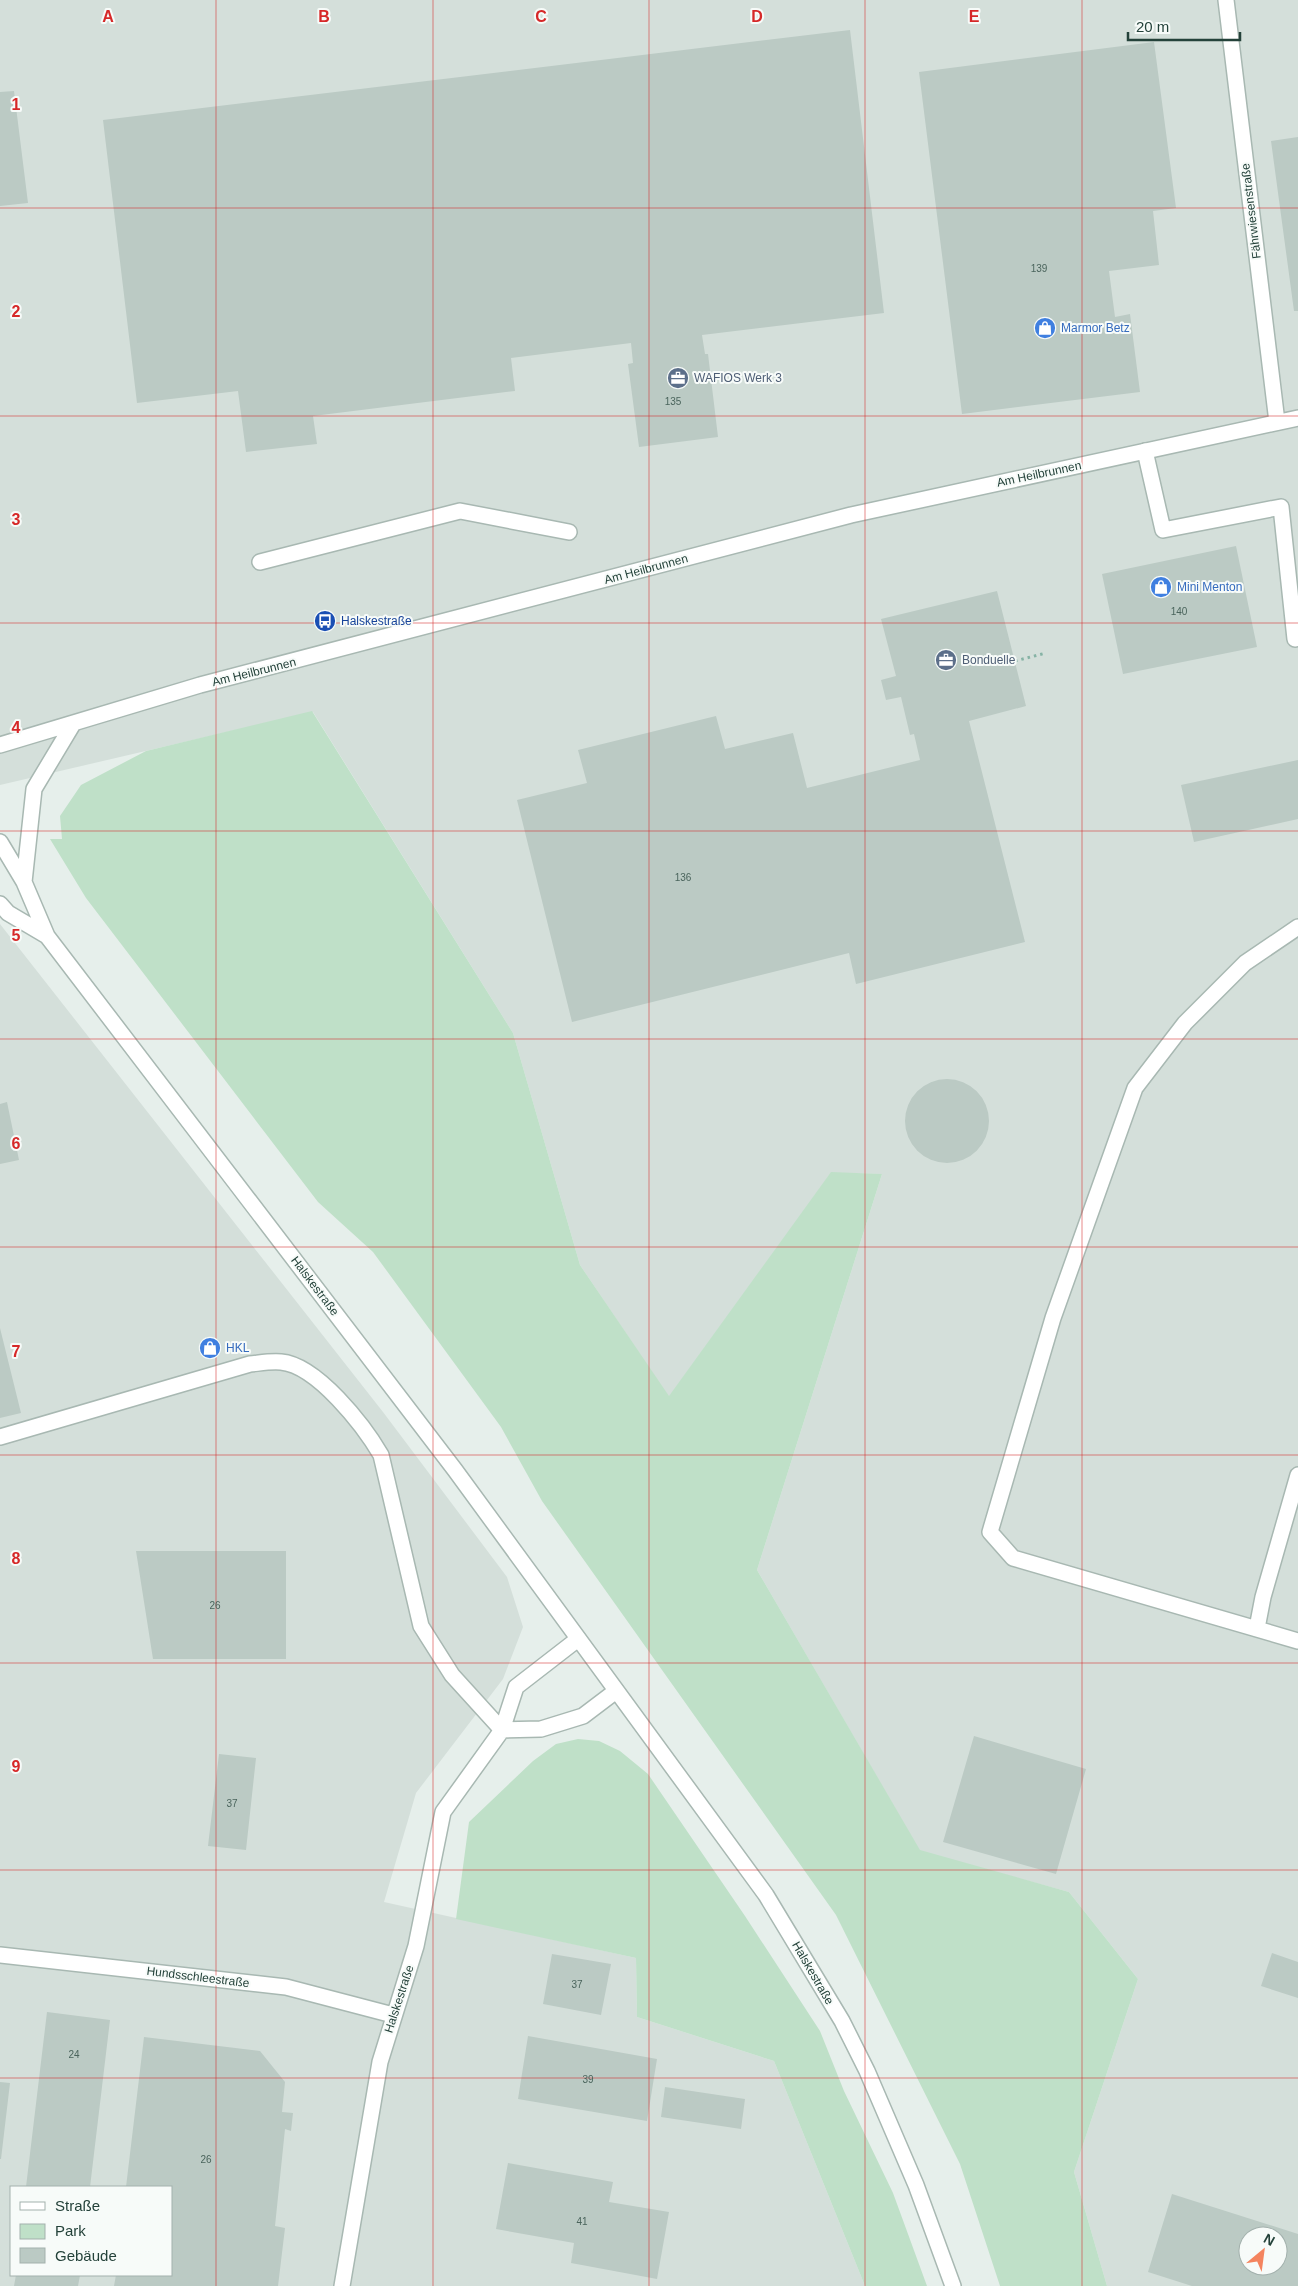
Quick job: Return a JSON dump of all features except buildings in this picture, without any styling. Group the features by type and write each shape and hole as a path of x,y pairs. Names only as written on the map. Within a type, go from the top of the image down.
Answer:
{"street":[{"name":"Fährwiesenstraße","path":"1226,0 1276,422"},
{"name":"Am Heilbrunnen","path":"0,745 200,685 851,515 1298,418"},
{"path":"1145,451 1163,530 1281,507 1295,639"},
{"path":"260,562 460,511 569,532"},
{"name":"Halskestraße","path":"24,882 34,789 73,724"},
{"name":"Halskestraße","path":"0,842 24,882 47,936 455,1470 766,1895 842,2021 898,2141 953,2286"},
{"name":"Halskestraße","path":"0,904 8,913 47,936"},
{"path":"1298,926 1245,963 1185,1023 1135,1088 1053,1318 990,1532 1012,1558 1298,1641"},
{"path":"0,1438 250,1364 281,1362 308,1371 369,1434 381,1456 421,1626 452,1675 502,1730 541,1729 583,1716 616,1691"},
{"path":"1257,1628 1263,1597 1298,1475"},
{"name":"Halskestraße","path":"342,2286 380,2062 393,2015 416,1946 442,1812 502,1730 516,1688 578,1639"},
{"name":"Hundsschleestraße","path":"0,1955 286,1987 393,2015"}],"path":[{"path":"1015,662 1046,653"}],"shaded area":[{"path":"0,0 1298,0 1298,2286 1107,2286 1074,2172 1138,1979 1069,1892 920,1851 757,1570 882,1174 831,1173 669,1397 580,1265 513,1033 313,712 0,785"},
{"path":"0,924 383,1412 507,1577 523,1627 503,1679 416,1793 384,1902 636,1958 637,2017 774,2061 865,2286 0,2286"}],"green space":[{"path":"312,711 513,1033 580,1265 669,1396 831,1172 882,1174 757,1570 920,1850 1069,1892 1138,1979 1074,2172 1107,2286 1000,2286 960,2164 836,1915 542,1501 501,1427 373,1252 318,1202 86,898 50,839 62,839 60,816 81,785 146,751"},
{"path":"578,1739 599,1741 620,1751 648,1774 745,1916 820,2031 844,2091 893,2193 927,2286 865,2286 774,2061 637,2017 636,1958 456,1919 469,1822 533,1761 556,1744"}],"place":[{"name":"Marmor Betz","path":"1045,328"},
{"name":"WAFIOS Werk 3","path":"678,378"},
{"name":"Mini Menton","path":"1161,587"},
{"name":"Halskestraße","path":"325,621"},
{"name":"Bonduelle","path":"946,660"},
{"name":"HKL","path":"210,1348"}]}
